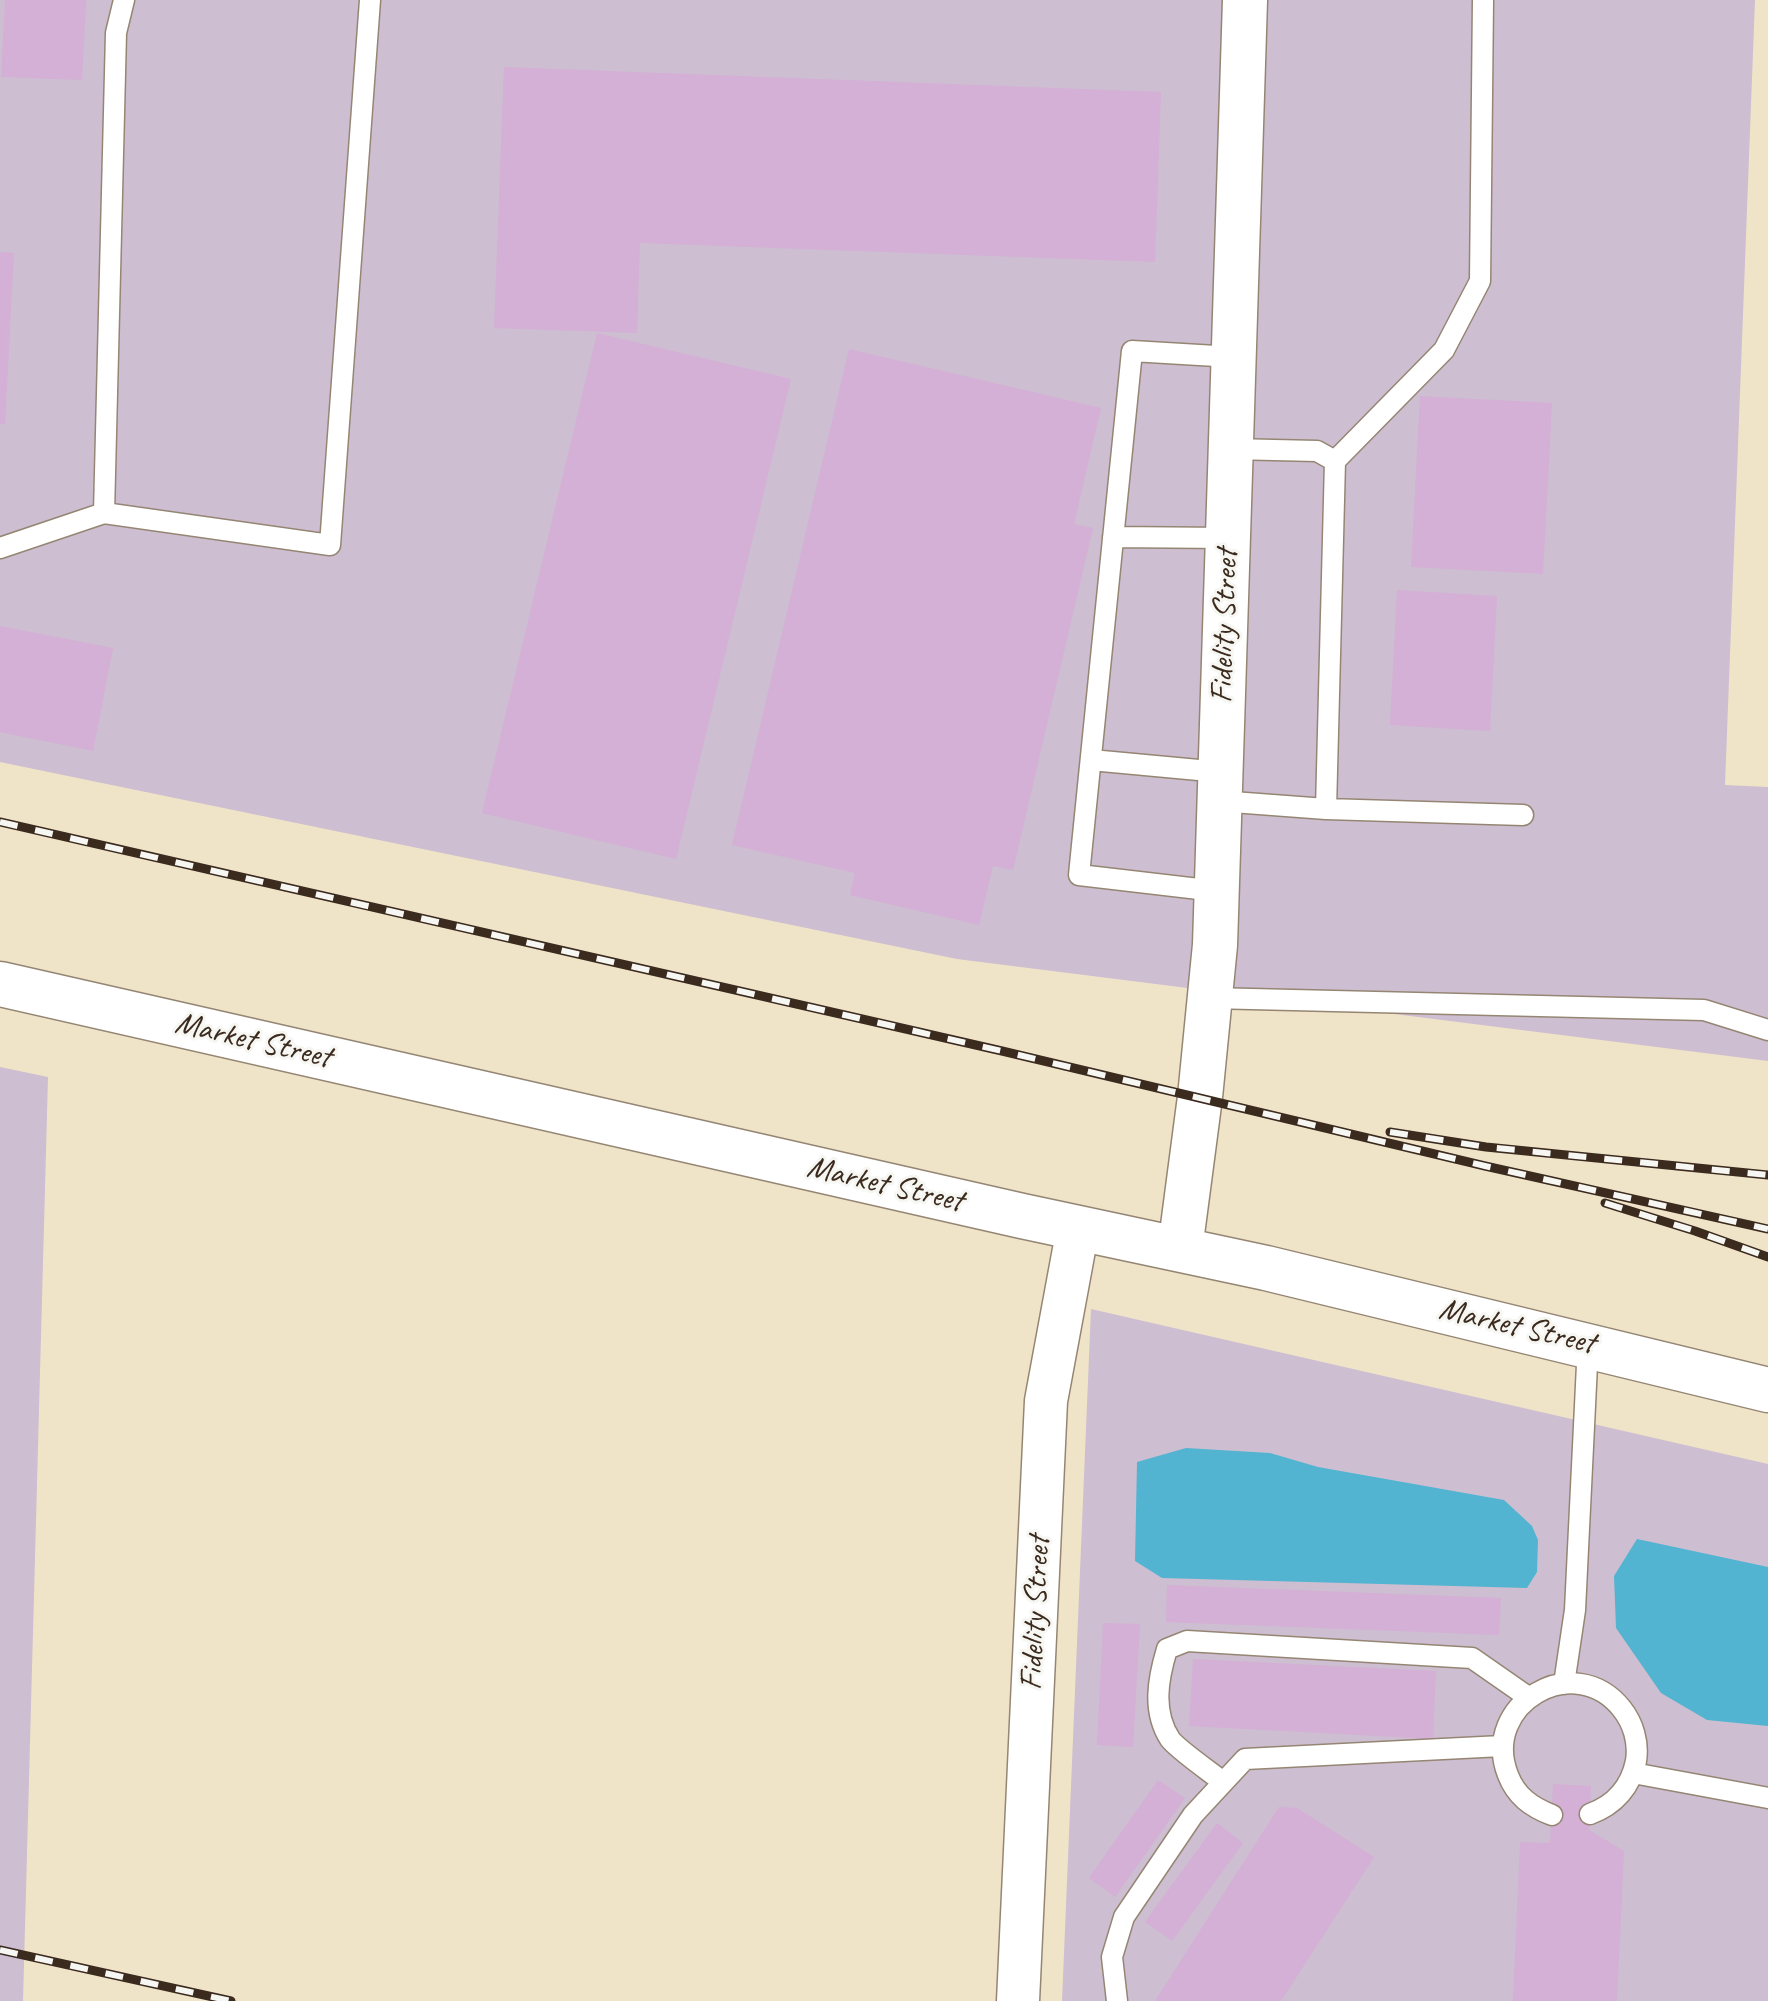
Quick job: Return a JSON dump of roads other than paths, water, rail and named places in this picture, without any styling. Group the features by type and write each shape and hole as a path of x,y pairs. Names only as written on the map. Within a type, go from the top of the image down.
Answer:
{"main road":[{"name":"Fidelity Street","path":"1180,1249 1200,1097 1215,945 1245,0"},
{"name":"Market Street","path":"0,984 1266,1268 1768,1390"}],"street":[{"name":"Fidelity Street","path":"1018,2001 1046,1401 1078,1228"}],"lane":[{"path":"104,513 116,33 124,0"},
{"path":"0,548 104,513 330,545 370,0"},
{"path":"1326,809 1335,461 1444,350 1480,281 1483,0"},
{"path":"1216,891 1079,875 1132,351 1233,357"},
{"path":"1231,449 1317,451 1335,461"},
{"path":"1113,537 1227,538"},
{"path":"1091,760 1326,809 1523,815"},
{"path":"1210,998 1704,1010 1768,1030"},
{"path":"1564,1684 1575,1610 1588,1344"},
{"path":"1223,1782 1171,1740 1158,1708 1159,1674 1167,1649 1187,1641 1472,1658 1528,1697"},
{"path":"1552,1815 1522,1799 1511,1784 1504,1766 1502,1746 1506,1728 1515,1711 1528,1697 1545,1688 1564,1684 1583,1685 1601,1691 1617,1702 1628,1717 1635,1735 1637,1755 1633,1773 1624,1790 1611,1803 1590,1814"},
{"path":"1117,2001 1112,1957 1124,1917 1193,1815 1245,1759 1502,1746"},
{"path":"1633,1773 1768,1798"}],"water":[{"path":"1186,1448 1270,1453 1318,1467 1504,1500 1532,1526 1538,1540 1537,1572 1527,1588 1162,1578 1135,1561 1137,1462"},
{"path":"1637,1539 1768,1567 1768,1726 1707,1720 1661,1693 1616,1628 1614,1576"}],"railway":[{"path":"0,822 1768,1229"},
{"path":"1390,1132 1486,1147 1768,1175"},
{"path":"1605,1203 1768,1257"},
{"path":"0,1950 231,2001"}]}
